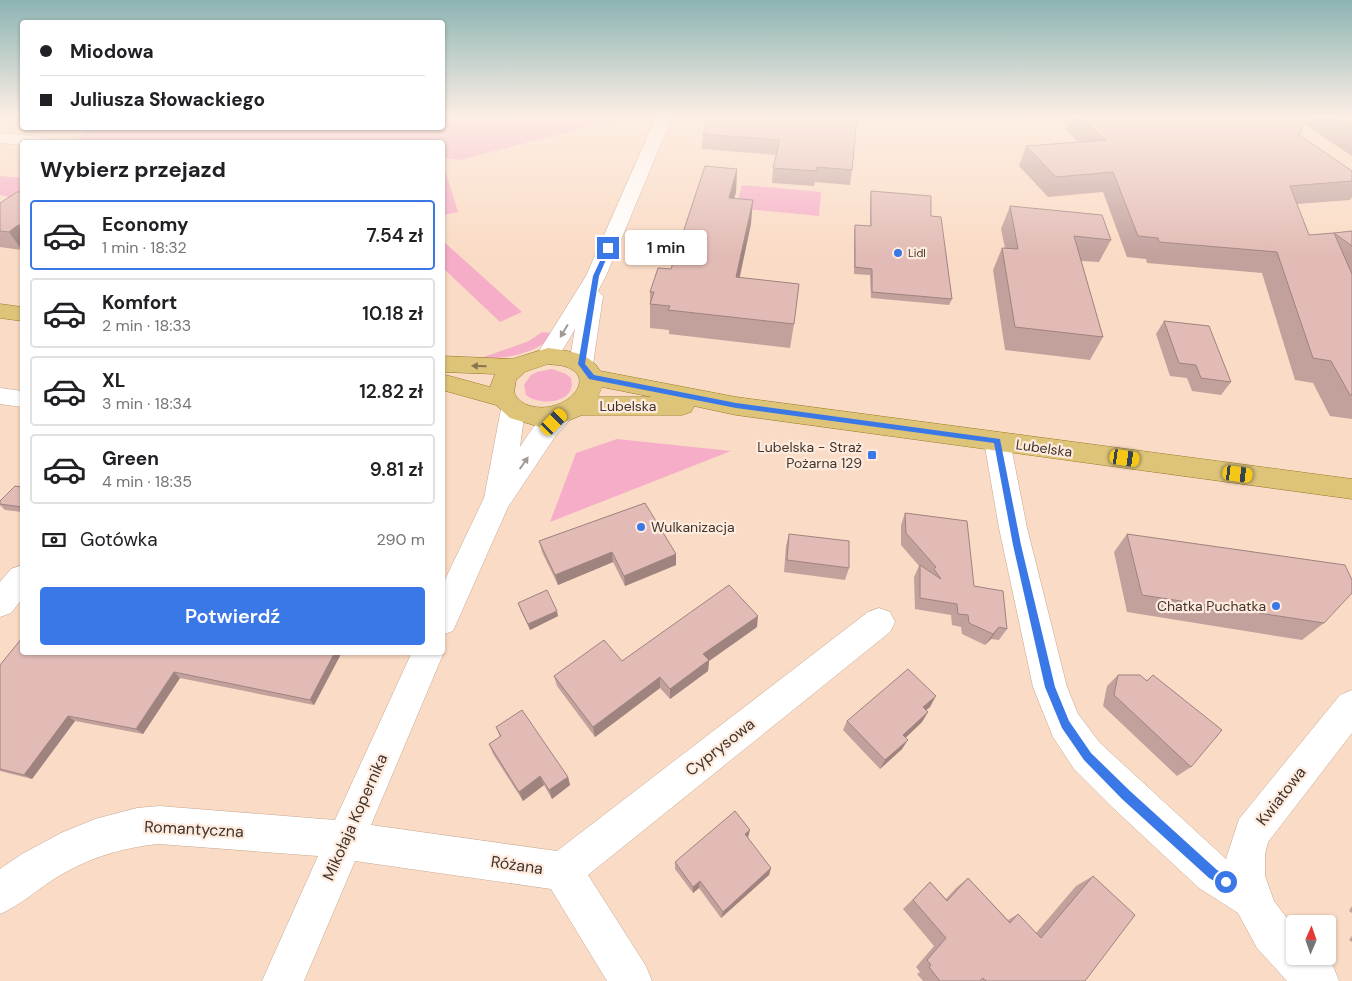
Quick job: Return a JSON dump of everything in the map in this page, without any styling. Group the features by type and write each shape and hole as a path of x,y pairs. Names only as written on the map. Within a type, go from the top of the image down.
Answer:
{"main road":[{"path":"0,311 20,314"},
{"path":"445,383 508,404 535,417 570,410 588,397 592,387 587,371 560,356 536,358 516,367 503,382 502,391 508,404"},
{"path":"445,364 516,367"},
{"name":"Lubelska","path":"587,371 736,406 1352,489"},
{"name":"Lubelska","path":"570,410 736,406"}],"street":[{"path":"548,356 596,276 644,163"},
{"path":"587,371 596,276"},
{"path":"0,396 20,399"},
{"path":"496,502 512,424 508,404"},
{"path":"445,614 496,502 547,429 570,410"},
{"path":"997,441 1016,538 1050,687 1065,725 1087,756 1126,795 1213,874 1252,899"},
{"path":"0,604 20,580"},
{"name":"Cyprysowa","path":"562,872 879,622"},
{"name":"Mikołaja Kopernika","path":"283,981 427,655"},
{"name":"Kwiatowa","path":"1318,981 1276,940 1260,917 1252,899 1245,873 1245,849 1252,832 1352,706"},
{"name":"Romantyczna","path":"0,894 36,867 73,847 103,835 136,826 159,825 344,840"},
{"name":"Różana","path":"344,840 562,872 631,981"}],"shaded area":[{"path":"445,173 458,212 445,215"},
{"path":"0,176 20,178 20,200 0,195"},
{"path":"742,185 821,192 819,216 736,208"},
{"path":"445,243 522,312 500,322 445,270"},
{"path":"542,332 553,333 548,340 531,350 500,358 481,358 529,341"},
{"path":"552,369 571,378 572,386 564,398 540,401 526,395 524,385 531,375"},
{"path":"617,439 731,451 550,522 576,453"}],"building":[{"path":"774,163 853,163 852,170 817,167 817,171 773,168"},
{"path":"1042,163 1340,163 1352,171 1352,181 1290,186 1309,235 1334,233 1352,274 1352,395 1350,395 1331,361 1313,358 1277,252 1159,242 1158,238 1138,236 1113,172 1056,177"},
{"path":"705,166 737,169 729,198 753,200 736,277 799,284 794,324 668,310 670,306 650,304 654,292 650,292 658,268 671,269"},
{"name":"Lidl","path":"871,191 931,196 931,216 941,217 952,299 872,292 872,269 855,267 855,225 871,226"},
{"path":"20,192 20,226 9,232 0,231 0,203"},
{"path":"1010,206 1102,215 1111,240 1074,236 1103,337 1015,327 1002,248 1018,249"},
{"path":"1352,231 1352,246 1334,233"},
{"path":"1164,321 1209,326 1231,382 1201,378 1196,365 1179,363"},
{"path":"15,486 20,487 20,507 0,504 0,501"},
{"path":"645,503 676,554 624,576 612,552 555,575 539,541"},
{"path":"905,513 967,521 974,586 1003,591 1007,629 999,627 993,634 969,623 968,615 958,614 957,604 920,598 920,565 941,579 934,569 936,567 906,533"},
{"path":"789,534 849,541 849,568 787,560"},
{"path":"1127,534 1345,565 1352,580 1352,593 1324,623 1142,595"},
{"path":"729,585 758,616 703,654 709,660 670,689 660,677 593,727 554,676 604,640 622,661"},
{"path":"547,590 557,611 528,624 518,603"},
{"path":"20,640 20,655 333,655 310,700 174,672 136,729 68,716 24,775 0,769 0,665"},
{"path":"908,669 936,696 923,707 928,712 903,735 908,740 885,760 847,721"},
{"path":"1118,675 1140,675 1147,681 1153,675 1222,730 1191,767 1114,695"},
{"path":"522,710 568,777 549,790 540,776 519,792 489,744 501,736 496,727"},
{"path":"735,811 750,830 745,834 771,868 723,912 700,881 693,887 675,862"},
{"path":"1093,876 1135,915 1085,981 986,981 983,978 980,981 940,981 929,967 931,965 927,960 946,938 913,900 930,882 947,901 968,878 1010,923 1018,914 1041,938"}],"place":[{"name":"Lidl","path":"898,253"},
{"name":"Lubelska - Straż Pożarna 129","path":"872,455"},
{"name":"Wulkanizacja","path":"641,527"},
{"name":"Chatka Puchatka","path":"1276,606"}],"route":[{"path":"608,248 596,276 581,364 592,377 640,385 736,406 997,441 1028,596 1050,687 1065,725 1087,756 1126,795 1213,874 1226,882"}]}
